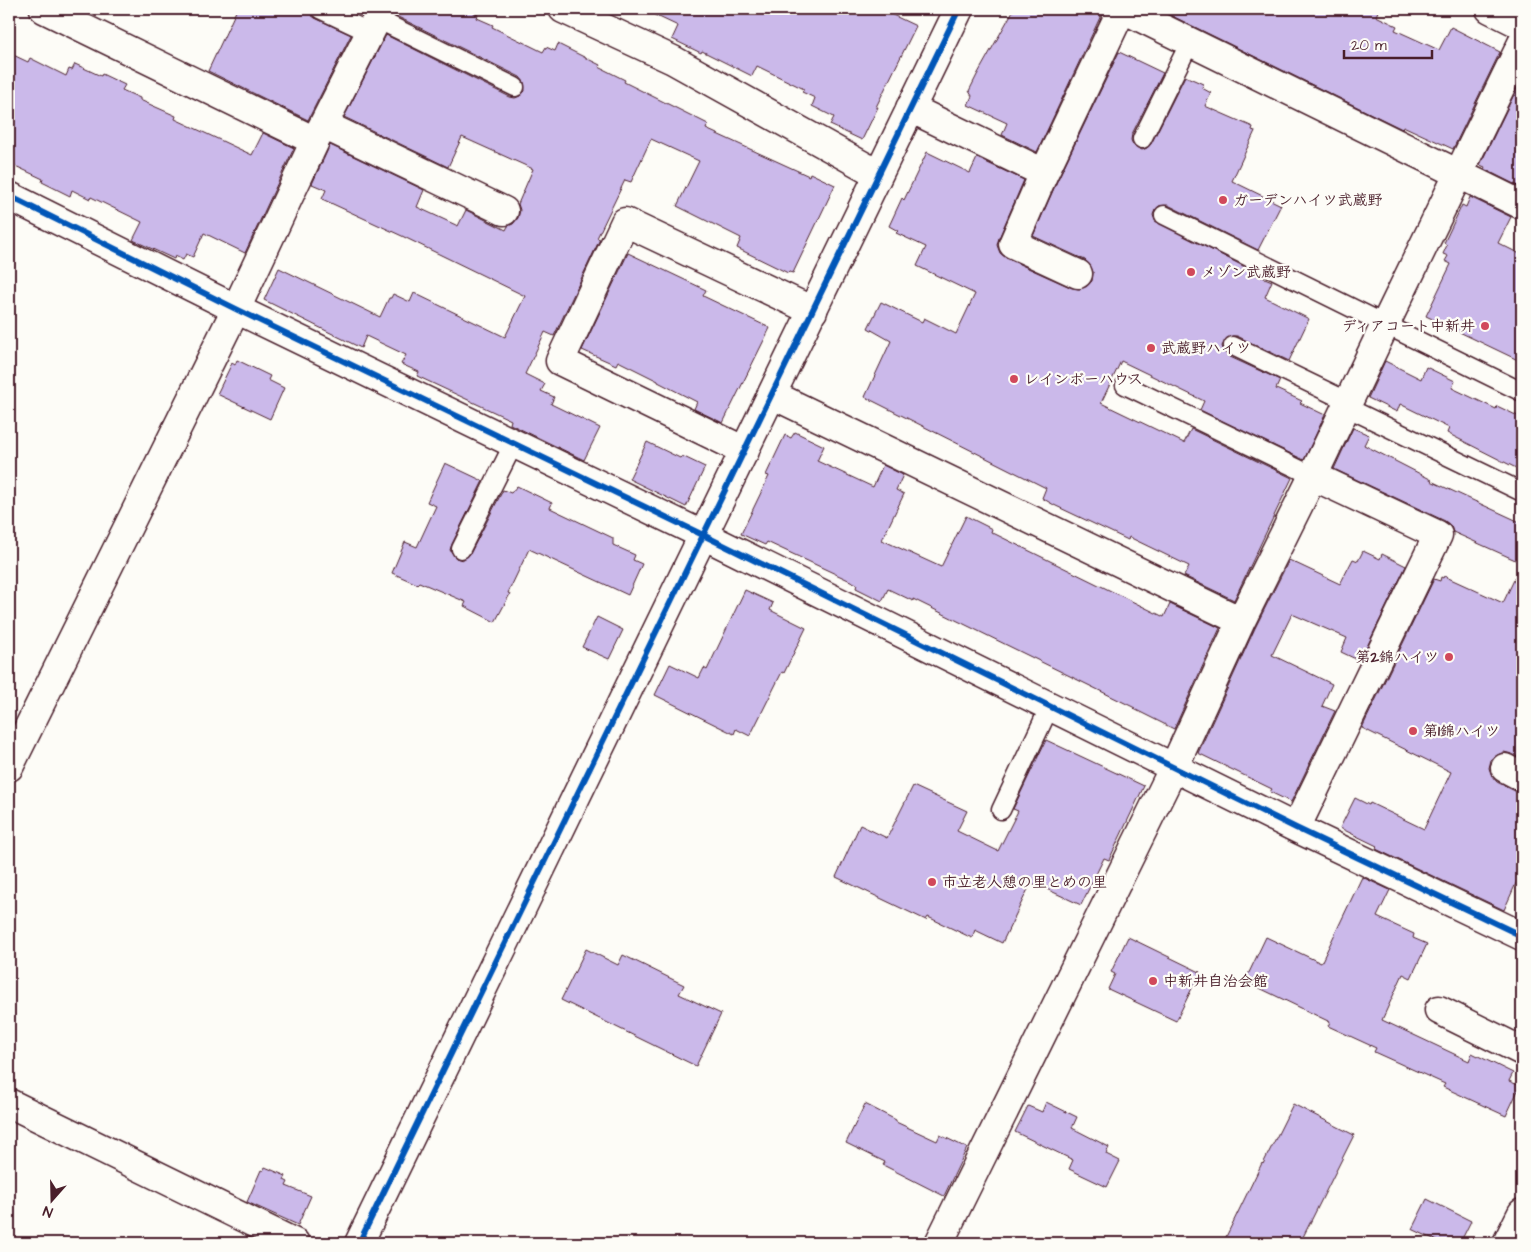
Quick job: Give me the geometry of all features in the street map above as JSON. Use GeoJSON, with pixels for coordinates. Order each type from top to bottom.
{"type":"FeatureCollection","features":[{"type":"Feature","properties":{"kind":"street"},"geometry":{"type":"LineString","coordinates":[[44,9],[320,133],[504,211]]}},
{"type":"Feature","properties":{"kind":"street"},"geometry":{"type":"LineString","coordinates":[[563,9],[673,60],[878,174]]}},
{"type":"Feature","properties":{"kind":"street"},"geometry":{"type":"LineString","coordinates":[[359,1243],[959,9]]}},
{"type":"Feature","properties":{"kind":"street"},"geometry":{"type":"LineString","coordinates":[[1078,274],[1013,244],[1044,173],[1123,9],[1522,205]]}},
{"type":"Feature","properties":{"kind":"street"},"geometry":{"type":"LineString","coordinates":[[1490,9],[1522,25]]}},
{"type":"Feature","properties":{"kind":"street"},"geometry":{"type":"LineString","coordinates":[[9,767],[236,309],[376,20]]}},
{"type":"Feature","properties":{"kind":"street"},"geometry":{"type":"LineString","coordinates":[[939,1243],[1174,766],[1240,621],[1313,476],[1522,43]]}},
{"type":"Feature","properties":{"kind":"street"},"geometry":{"type":"LineString","coordinates":[[910,108],[1044,173]]}},
{"type":"Feature","properties":{"kind":"street"},"geometry":{"type":"LineString","coordinates":[[9,196],[236,309],[1174,766],[1296,828],[1522,936]]}},
{"type":"Feature","properties":{"kind":"street"},"geometry":{"type":"LineString","coordinates":[[744,451],[560,360],[625,222],[813,311]]}},
{"type":"Feature","properties":{"kind":"street"},"geometry":{"type":"LineString","coordinates":[[772,395],[1240,621]]}},
{"type":"Feature","properties":{"kind":"street"},"geometry":{"type":"LineString","coordinates":[[1296,828],[1438,536],[1313,476]]}},
{"type":"Feature","properties":{"kind":"street"},"geometry":{"type":"LineString","coordinates":[[1439,1010],[1522,1051]]}},
{"type":"Feature","properties":{"kind":"street"},"geometry":{"type":"LineString","coordinates":[[9,1103],[295,1243]]}},
{"type":"Feature","properties":{"kind":"street"},"geometry":{"type":"LineString","coordinates":[[1507,1243],[1522,1213]]}},
{"type":"Feature","properties":{"kind":"lane"},"geometry":{"type":"LineString","coordinates":[[320,9],[376,20],[515,88]]}},
{"type":"Feature","properties":{"kind":"lane"},"geometry":{"type":"LineString","coordinates":[[1142,139],[1190,42]]}},
{"type":"Feature","properties":{"kind":"lane"},"geometry":{"type":"LineString","coordinates":[[1164,215],[1522,392]]}},
{"type":"Feature","properties":{"kind":"lane"},"geometry":{"type":"LineString","coordinates":[[1233,346],[1522,492]]}},
{"type":"Feature","properties":{"kind":"lane"},"geometry":{"type":"LineString","coordinates":[[1126,385],[1313,476]]}},
{"type":"Feature","properties":{"kind":"lane"},"geometry":{"type":"LineString","coordinates":[[461,549],[514,443]]}},
{"type":"Feature","properties":{"kind":"lane"},"geometry":{"type":"LineString","coordinates":[[1001,810],[1050,706]]}},
{"type":"Feature","properties":{"kind":"building"},"geometry":{"type":"Polygon","coordinates":[[[237,9],[310,9],[311,15],[315,18],[351,35],[308,120],[208,71],[237,9]]]}},
{"type":"Feature","properties":{"kind":"building"},"geometry":{"type":"Polygon","coordinates":[[[398,9],[466,9],[478,15],[477,18],[493,25],[492,27],[543,52],[546,47],[555,51],[558,44],[600,65],[599,67],[625,80],[624,82],[708,124],[706,129],[809,176],[810,173],[835,185],[793,273],[788,273],[737,248],[741,238],[677,206],[699,161],[651,139],[631,182],[625,180],[597,238],[600,239],[554,336],[545,332],[525,374],[545,384],[541,391],[554,397],[551,404],[600,428],[584,460],[510,424],[511,420],[417,376],[419,372],[401,364],[406,355],[366,336],[361,348],[264,300],[279,268],[380,317],[389,298],[393,294],[410,302],[414,293],[505,337],[525,296],[322,199],[326,190],[312,184],[330,145],[424,190],[417,207],[458,226],[466,210],[506,230],[518,218],[520,210],[518,204],[533,169],[462,137],[448,167],[344,117],[386,35],[510,97],[520,96],[525,91],[524,82],[520,77],[396,16],[398,9]]]}},
{"type":"Feature","properties":{"kind":"building"},"geometry":{"type":"Polygon","coordinates":[[[642,9],[880,9],[916,26],[862,140],[830,125],[834,117],[812,106],[815,98],[802,92],[804,89],[757,66],[752,76],[702,51],[701,53],[672,39],[678,26],[642,9]]]}},
{"type":"Feature","properties":{"kind":"building"},"geometry":{"type":"Polygon","coordinates":[[[1014,9],[1104,9],[1037,152],[1002,135],[1007,123],[968,105],[972,96],[969,91],[1014,9]]]}},
{"type":"Feature","properties":{"kind":"building"},"geometry":{"type":"Polygon","coordinates":[[[1158,9],[1379,9],[1376,16],[1397,26],[1395,30],[1439,50],[1451,27],[1500,52],[1453,149],[1403,126],[1402,129],[1158,9]]]}},
{"type":"Feature","properties":{"kind":"building"},"geometry":{"type":"Polygon","coordinates":[[[1119,52],[1163,73],[1132,134],[1131,140],[1133,145],[1142,150],[1151,144],[1185,76],[1203,84],[1202,88],[1211,93],[1205,106],[1253,127],[1252,130],[1255,131],[1232,181],[1281,205],[1258,250],[1168,205],[1159,206],[1155,210],[1153,215],[1155,221],[1249,269],[1248,271],[1272,281],[1265,297],[1309,319],[1289,361],[1237,336],[1227,338],[1222,346],[1228,356],[1280,380],[1276,389],[1302,401],[1300,403],[1325,415],[1304,460],[1200,410],[1204,401],[1121,361],[1101,403],[1184,443],[1191,429],[1292,478],[1234,600],[1184,576],[1189,566],[1129,537],[1128,540],[1054,505],[1042,498],[1046,488],[865,397],[891,341],[868,328],[881,302],[922,322],[924,318],[956,334],[975,294],[917,266],[926,247],[896,233],[898,231],[889,226],[927,152],[970,173],[977,158],[1024,180],[999,238],[997,245],[1000,253],[1006,258],[1072,288],[1080,289],[1092,281],[1093,272],[1085,260],[1033,236],[1119,52]]]}},
{"type":"Feature","properties":{"kind":"building"},"geometry":{"type":"Polygon","coordinates":[[[9,53],[28,62],[30,58],[66,76],[69,69],[72,70],[75,64],[101,76],[102,74],[125,85],[122,90],[176,116],[175,119],[252,155],[263,133],[294,148],[245,253],[204,233],[193,257],[186,254],[183,260],[175,256],[174,259],[133,240],[142,222],[91,197],[90,199],[72,190],[70,196],[42,182],[43,179],[9,163],[9,53]]]}},
{"type":"Feature","properties":{"kind":"building"},"geometry":{"type":"Polygon","coordinates":[[[1522,78],[1522,188],[1484,169],[1485,167],[1480,165],[1522,78]]]}},
{"type":"Feature","properties":{"kind":"building"},"geometry":{"type":"Polygon","coordinates":[[[1470,197],[1511,217],[1498,243],[1522,255],[1522,362],[1426,316],[1451,264],[1445,261],[1448,256],[1443,254],[1447,245],[1444,243],[1462,205],[1466,207],[1470,197]]]}},
{"type":"Feature","properties":{"kind":"building"},"geometry":{"type":"Polygon","coordinates":[[[628,253],[706,290],[703,296],[770,328],[723,423],[694,409],[697,402],[658,381],[618,361],[616,365],[582,350],[628,253]]]}},
{"type":"Feature","properties":{"kind":"building"},"geometry":{"type":"Polygon","coordinates":[[[237,360],[270,376],[268,380],[284,388],[270,419],[217,394],[232,363],[235,365],[237,360]]]}},
{"type":"Feature","properties":{"kind":"building"},"geometry":{"type":"Polygon","coordinates":[[[1385,361],[1421,379],[1426,367],[1455,381],[1452,388],[1496,409],[1497,406],[1522,418],[1522,471],[1447,433],[1449,428],[1400,404],[1397,412],[1368,398],[1385,361]]]}},
{"type":"Feature","properties":{"kind":"building"},"geometry":{"type":"Polygon","coordinates":[[[1353,428],[1369,435],[1364,445],[1431,481],[1522,523],[1522,563],[1453,532],[1451,526],[1445,521],[1334,469],[1353,428]]]}},
{"type":"Feature","properties":{"kind":"building"},"geometry":{"type":"Polygon","coordinates":[[[795,432],[824,446],[817,461],[873,487],[883,465],[903,475],[896,490],[904,494],[882,540],[941,567],[966,516],[992,529],[991,532],[1164,617],[1170,604],[1220,628],[1174,729],[913,599],[913,601],[888,589],[882,601],[856,588],[857,584],[767,542],[765,545],[741,534],[769,476],[766,475],[785,435],[791,438],[795,432]]]}},
{"type":"Feature","properties":{"kind":"building"},"geometry":{"type":"Polygon","coordinates":[[[647,442],[680,458],[682,456],[705,467],[686,507],[629,479],[647,442]]]}},
{"type":"Feature","properties":{"kind":"building"},"geometry":{"type":"Polygon","coordinates":[[[445,463],[483,481],[452,544],[450,550],[456,558],[462,560],[470,554],[503,490],[511,493],[517,486],[552,503],[550,508],[613,538],[613,545],[635,555],[633,560],[642,564],[628,595],[529,549],[508,593],[510,594],[495,622],[464,606],[466,602],[392,573],[405,542],[417,547],[436,506],[427,502],[445,463]]]}},
{"type":"Feature","properties":{"kind":"building"},"geometry":{"type":"Polygon","coordinates":[[[1363,551],[1380,559],[1382,554],[1406,566],[1360,661],[1341,652],[1347,638],[1292,614],[1272,655],[1332,684],[1322,706],[1335,711],[1291,802],[1270,792],[1272,789],[1198,753],[1255,628],[1289,560],[1340,584],[1353,559],[1358,561],[1363,551]]]}},
{"type":"Feature","properties":{"kind":"building"},"geometry":{"type":"Polygon","coordinates":[[[1522,563],[1522,759],[1504,752],[1491,760],[1489,768],[1497,782],[1522,793],[1522,870],[1504,910],[1376,849],[1377,846],[1340,828],[1355,798],[1369,805],[1370,803],[1424,829],[1451,772],[1362,728],[1434,579],[1440,581],[1441,577],[1443,578],[1444,576],[1503,603],[1522,563]]]}},
{"type":"Feature","properties":{"kind":"building"},"geometry":{"type":"Polygon","coordinates":[[[745,590],[773,603],[770,610],[806,628],[750,736],[736,729],[734,734],[655,695],[670,664],[699,678],[704,668],[707,670],[745,590]]]}},
{"type":"Feature","properties":{"kind":"building"},"geometry":{"type":"Polygon","coordinates":[[[597,617],[623,630],[609,659],[582,647],[597,617]]]}},
{"type":"Feature","properties":{"kind":"building"},"geometry":{"type":"Polygon","coordinates":[[[1046,740],[1144,786],[1109,860],[1104,858],[1081,905],[1031,883],[1002,943],[975,930],[972,938],[928,917],[926,920],[836,877],[860,825],[887,838],[913,786],[967,811],[957,831],[998,851],[1018,811],[1013,809],[1046,740]]]}},
{"type":"Feature","properties":{"kind":"building"},"geometry":{"type":"Polygon","coordinates":[[[1362,877],[1390,890],[1377,917],[1414,934],[1413,938],[1427,944],[1411,978],[1403,974],[1382,1020],[1469,1061],[1472,1053],[1513,1073],[1509,1081],[1520,1086],[1506,1116],[1443,1087],[1445,1084],[1374,1052],[1376,1048],[1328,1026],[1330,1022],[1245,981],[1266,937],[1321,963],[1362,877]]]}},
{"type":"Feature","properties":{"kind":"building","name":"中新井自治会館"},"geometry":{"type":"Polygon","coordinates":[[[1128,937],[1200,972],[1176,1021],[1108,989],[1115,974],[1111,972],[1128,937]]]}},
{"type":"Feature","properties":{"kind":"building"},"geometry":{"type":"Polygon","coordinates":[[[586,949],[618,965],[623,955],[684,985],[679,994],[721,1014],[696,1066],[561,1000],[586,949]]]}},
{"type":"Feature","properties":{"kind":"building"},"geometry":{"type":"Polygon","coordinates":[[[1046,1102],[1077,1117],[1072,1128],[1109,1147],[1106,1154],[1120,1161],[1107,1187],[1069,1169],[1073,1160],[1015,1132],[1028,1106],[1042,1112],[1046,1102]]]}},
{"type":"Feature","properties":{"kind":"building"},"geometry":{"type":"Polygon","coordinates":[[[865,1104],[896,1120],[896,1122],[937,1141],[940,1135],[967,1148],[944,1196],[883,1165],[885,1162],[846,1143],[865,1104]]]}},
{"type":"Feature","properties":{"kind":"building"},"geometry":{"type":"Polygon","coordinates":[[[1293,1104],[1354,1135],[1300,1243],[1223,1243],[1262,1163],[1293,1104]]]}},
{"type":"Feature","properties":{"kind":"building"},"geometry":{"type":"Polygon","coordinates":[[[265,1167],[286,1176],[284,1180],[288,1182],[286,1186],[311,1196],[298,1225],[247,1202],[261,1170],[263,1171],[265,1167]]]}},
{"type":"Feature","properties":{"kind":"building"},"geometry":{"type":"Polygon","coordinates":[[[1427,1199],[1471,1221],[1460,1243],[1442,1243],[1412,1229],[1427,1199]]]}},
{"type":"Feature","properties":{"kind":"cycle path"},"geometry":{"type":"LineString","coordinates":[[359,1243],[959,9]]}},
{"type":"Feature","properties":{"kind":"cycle path"},"geometry":{"type":"LineString","coordinates":[[9,196],[236,309],[703,535],[1296,828],[1522,936]]}},
{"type":"Feature","properties":{"kind":"place","name":"ガーデンハイツ武蔵野"},"geometry":{"type":"Point","coordinates":[1223,200]}},
{"type":"Feature","properties":{"kind":"place","name":"メゾン武蔵野"},"geometry":{"type":"Point","coordinates":[1191,272]}},
{"type":"Feature","properties":{"kind":"place","name":"ディアコート中新井"},"geometry":{"type":"Point","coordinates":[1485,326]}},
{"type":"Feature","properties":{"kind":"place","name":"武蔵野ハイツ"},"geometry":{"type":"Point","coordinates":[1151,348]}},
{"type":"Feature","properties":{"kind":"place","name":"レインボーハウス"},"geometry":{"type":"Point","coordinates":[1014,379]}},
{"type":"Feature","properties":{"kind":"place","name":"第2錦ハイツ"},"geometry":{"type":"Point","coordinates":[1449,657]}},
{"type":"Feature","properties":{"kind":"place","name":"第1錦ハイツ"},"geometry":{"type":"Point","coordinates":[1413,731]}},
{"type":"Feature","properties":{"kind":"place","name":"市立老人憩の里とめの里"},"geometry":{"type":"Point","coordinates":[932,882]}},
{"type":"Feature","properties":{"kind":"place","name":"中新井自治会館"},"geometry":{"type":"Point","coordinates":[1153,981]}}]}
